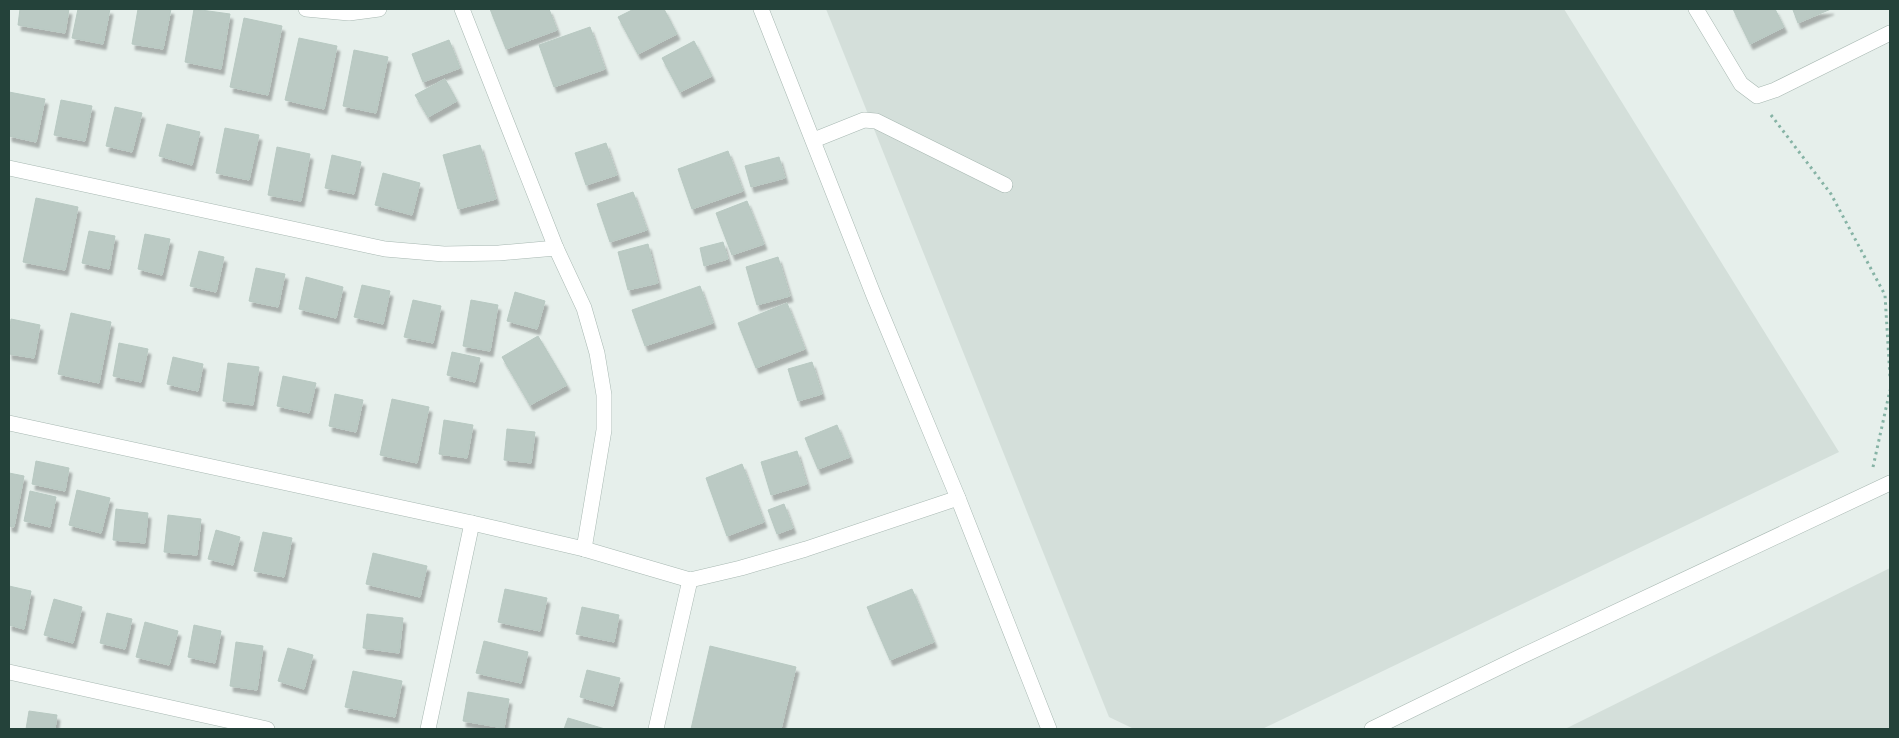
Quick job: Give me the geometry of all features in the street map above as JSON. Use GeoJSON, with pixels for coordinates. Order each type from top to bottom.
{"type":"FeatureCollection","features":[{"type":"Feature","properties":{"kind":"street"},"geometry":{"type":"LineString","coordinates":[[306,9],[349,13],[379,9]]}},
{"type":"Feature","properties":{"kind":"street"},"geometry":{"type":"LineString","coordinates":[[462,9],[556,248],[584,308],[596,353],[604,395],[604,430],[584,549]]}},
{"type":"Feature","properties":{"kind":"street"},"geometry":{"type":"LineString","coordinates":[[762,9],[874,296],[958,498],[1049,729]]}},
{"type":"Feature","properties":{"kind":"street"},"geometry":{"type":"LineString","coordinates":[[1696,9],[1741,84],[1757,96],[1775,90],[1890,33]]}},
{"type":"Feature","properties":{"kind":"street"},"geometry":{"type":"LineString","coordinates":[[814,140],[864,120],[876,121],[1005,185]]}},
{"type":"Feature","properties":{"kind":"street"},"geometry":{"type":"LineString","coordinates":[[9,168],[385,250],[444,254],[499,253],[556,248]]}},
{"type":"Feature","properties":{"kind":"street"},"geometry":{"type":"LineString","coordinates":[[9,423],[472,523],[584,549],[690,580],[741,568],[806,549],[958,498]]}},
{"type":"Feature","properties":{"kind":"street"},"geometry":{"type":"LineString","coordinates":[[1372,729],[1522,656],[1890,483]]}},
{"type":"Feature","properties":{"kind":"street"},"geometry":{"type":"LineString","coordinates":[[428,729],[472,523]]}},
{"type":"Feature","properties":{"kind":"street"},"geometry":{"type":"LineString","coordinates":[[656,729],[690,580]]}},
{"type":"Feature","properties":{"kind":"street"},"geometry":{"type":"LineString","coordinates":[[9,672],[267,729]]}},
{"type":"Feature","properties":{"kind":"path"},"geometry":{"type":"LineString","coordinates":[[1757,96],[1831,194],[1885,294],[1890,377]]}},
{"type":"Feature","properties":{"kind":"path"},"geometry":{"type":"LineString","coordinates":[[1867,495],[1890,390]]}},
{"type":"Feature","properties":{"kind":"shaded area"},"geometry":{"type":"Polygon","coordinates":[[[826,9],[1564,9],[1839,452],[1262,729],[1134,729],[1109,717],[826,9]]]}},
{"type":"Feature","properties":{"kind":"shaded area"},"geometry":{"type":"Polygon","coordinates":[[[1890,568],[1890,729],[1565,729],[1890,568]]]}},
{"type":"Feature","properties":{"kind":"building"},"geometry":{"type":"Polygon","coordinates":[[[20,9],[69,9],[65,33],[18,25],[20,9]]]}},
{"type":"Feature","properties":{"kind":"building"},"geometry":{"type":"Polygon","coordinates":[[[78,9],[110,9],[103,44],[72,38],[78,9]]]}},
{"type":"Feature","properties":{"kind":"building"},"geometry":{"type":"Polygon","coordinates":[[[138,9],[171,9],[163,49],[132,44],[138,9]]]}},
{"type":"Feature","properties":{"kind":"building"},"geometry":{"type":"Polygon","coordinates":[[[194,9],[230,14],[221,69],[185,62],[194,9]]]}},
{"type":"Feature","properties":{"kind":"building"},"geometry":{"type":"Polygon","coordinates":[[[490,9],[549,9],[557,30],[506,49],[490,9]]]}},
{"type":"Feature","properties":{"kind":"building"},"geometry":{"type":"Polygon","coordinates":[[[634,9],[664,9],[677,34],[638,54],[618,17],[634,9]]]}},
{"type":"Feature","properties":{"kind":"building"},"geometry":{"type":"Polygon","coordinates":[[[1733,9],[1775,9],[1784,27],[1750,44],[1733,9]]]}},
{"type":"Feature","properties":{"kind":"building"},"geometry":{"type":"Polygon","coordinates":[[[1831,9],[1798,23],[1793,10],[1831,9]]]}},
{"type":"Feature","properties":{"kind":"building"},"geometry":{"type":"Polygon","coordinates":[[[244,18],[282,26],[268,95],[230,87],[244,18]]]}},
{"type":"Feature","properties":{"kind":"building"},"geometry":{"type":"Polygon","coordinates":[[[590,27],[605,69],[554,87],[539,45],[590,27]]]}},
{"type":"Feature","properties":{"kind":"building"},"geometry":{"type":"Polygon","coordinates":[[[299,38],[337,46],[324,109],[285,100],[299,38]]]}},
{"type":"Feature","properties":{"kind":"building"},"geometry":{"type":"Polygon","coordinates":[[[449,40],[460,68],[423,82],[412,54],[449,40]]]}},
{"type":"Feature","properties":{"kind":"building"},"geometry":{"type":"Polygon","coordinates":[[[694,41],[712,76],[680,92],[662,58],[694,41]]]}},
{"type":"Feature","properties":{"kind":"building"},"geometry":{"type":"Polygon","coordinates":[[[354,50],[388,57],[376,113],[343,106],[354,50]]]}},
{"type":"Feature","properties":{"kind":"building"},"geometry":{"type":"Polygon","coordinates":[[[445,79],[457,101],[428,117],[415,95],[445,79]]]}},
{"type":"Feature","properties":{"kind":"building"},"geometry":{"type":"Polygon","coordinates":[[[9,92],[45,99],[36,142],[9,136],[9,92]]]}},
{"type":"Feature","properties":{"kind":"building"},"geometry":{"type":"Polygon","coordinates":[[[61,100],[92,106],[85,141],[54,135],[61,100]]]}},
{"type":"Feature","properties":{"kind":"building"},"geometry":{"type":"Polygon","coordinates":[[[115,107],[142,113],[132,152],[106,146],[115,107]]]}},
{"type":"Feature","properties":{"kind":"building"},"geometry":{"type":"Polygon","coordinates":[[[167,124],[200,132],[192,165],[159,156],[167,124]]]}},
{"type":"Feature","properties":{"kind":"building"},"geometry":{"type":"Polygon","coordinates":[[[225,128],[259,135],[249,180],[216,173],[225,128]]]}},
{"type":"Feature","properties":{"kind":"building"},"geometry":{"type":"Polygon","coordinates":[[[606,143],[617,175],[586,185],[575,153],[606,143]]]}},
{"type":"Feature","properties":{"kind":"building"},"geometry":{"type":"Polygon","coordinates":[[[480,145],[496,199],[458,209],[443,155],[480,145]]]}},
{"type":"Feature","properties":{"kind":"building"},"geometry":{"type":"Polygon","coordinates":[[[277,147],[310,154],[301,201],[268,195],[277,147]]]}},
{"type":"Feature","properties":{"kind":"building"},"geometry":{"type":"Polygon","coordinates":[[[728,151],[743,191],[692,209],[678,169],[728,151]]]}},
{"type":"Feature","properties":{"kind":"building"},"geometry":{"type":"Polygon","coordinates":[[[332,155],[361,162],[354,194],[325,188],[332,155]]]}},
{"type":"Feature","properties":{"kind":"building"},"geometry":{"type":"Polygon","coordinates":[[[779,157],[785,178],[751,187],[745,166],[779,157]]]}},
{"type":"Feature","properties":{"kind":"building"},"geometry":{"type":"Polygon","coordinates":[[[383,173],[420,183],[412,215],[375,205],[383,173]]]}},
{"type":"Feature","properties":{"kind":"building"},"geometry":{"type":"Polygon","coordinates":[[[633,192],[647,230],[610,242],[597,204],[633,192]]]}},
{"type":"Feature","properties":{"kind":"building"},"geometry":{"type":"Polygon","coordinates":[[[36,198],[78,207],[65,270],[23,262],[36,198]]]}},
{"type":"Feature","properties":{"kind":"building"},"geometry":{"type":"Polygon","coordinates":[[[747,201],[764,244],[732,255],[716,213],[747,201]]]}},
{"type":"Feature","properties":{"kind":"building"},"geometry":{"type":"Polygon","coordinates":[[[89,231],[115,236],[109,269],[82,263],[89,231]]]}},
{"type":"Feature","properties":{"kind":"building"},"geometry":{"type":"Polygon","coordinates":[[[145,234],[170,239],[162,275],[138,269],[145,234]]]}},
{"type":"Feature","properties":{"kind":"building"},"geometry":{"type":"Polygon","coordinates":[[[723,242],[728,259],[704,266],[700,248],[723,242]]]}},
{"type":"Feature","properties":{"kind":"building"},"geometry":{"type":"Polygon","coordinates":[[[648,244],[658,283],[628,290],[618,252],[648,244]]]}},
{"type":"Feature","properties":{"kind":"building"},"geometry":{"type":"Polygon","coordinates":[[[199,251],[224,257],[216,292],[190,286],[199,251]]]}},
{"type":"Feature","properties":{"kind":"building"},"geometry":{"type":"Polygon","coordinates":[[[778,257],[790,296],[757,305],[746,267],[778,257]]]}},
{"type":"Feature","properties":{"kind":"building"},"geometry":{"type":"Polygon","coordinates":[[[256,268],[285,274],[278,307],[249,301],[256,268]]]}},
{"type":"Feature","properties":{"kind":"building"},"geometry":{"type":"Polygon","coordinates":[[[306,277],[343,287],[336,318],[299,309],[306,277]]]}},
{"type":"Feature","properties":{"kind":"building"},"geometry":{"type":"Polygon","coordinates":[[[362,285],[390,291],[383,324],[354,317],[362,285]]]}},
{"type":"Feature","properties":{"kind":"building"},"geometry":{"type":"Polygon","coordinates":[[[700,286],[713,323],[645,346],[632,310],[700,286]]]}},
{"type":"Feature","properties":{"kind":"building"},"geometry":{"type":"Polygon","coordinates":[[[515,292],[545,301],[537,329],[507,321],[515,292]]]}},
{"type":"Feature","properties":{"kind":"building"},"geometry":{"type":"Polygon","coordinates":[[[413,300],[441,306],[433,343],[404,337],[413,300]]]}},
{"type":"Feature","properties":{"kind":"building"},"geometry":{"type":"Polygon","coordinates":[[[471,300],[498,305],[490,351],[463,346],[471,300]]]}},
{"type":"Feature","properties":{"kind":"building"},"geometry":{"type":"Polygon","coordinates":[[[787,303],[805,349],[756,368],[738,323],[787,303]]]}},
{"type":"Feature","properties":{"kind":"building"},"geometry":{"type":"Polygon","coordinates":[[[71,313],[111,322],[99,383],[58,374],[71,313]]]}},
{"type":"Feature","properties":{"kind":"building"},"geometry":{"type":"Polygon","coordinates":[[[11,319],[40,325],[34,358],[9,354],[11,319]]]}},
{"type":"Feature","properties":{"kind":"building"},"geometry":{"type":"Polygon","coordinates":[[[538,336],[567,385],[530,405],[502,357],[538,336]]]}},
{"type":"Feature","properties":{"kind":"building"},"geometry":{"type":"Polygon","coordinates":[[[119,343],[148,349],[141,382],[113,376],[119,343]]]}},
{"type":"Feature","properties":{"kind":"building"},"geometry":{"type":"Polygon","coordinates":[[[452,352],[480,358],[475,382],[447,375],[452,352]]]}},
{"type":"Feature","properties":{"kind":"building"},"geometry":{"type":"Polygon","coordinates":[[[173,357],[203,364],[198,391],[167,384],[173,357]]]}},
{"type":"Feature","properties":{"kind":"building"},"geometry":{"type":"Polygon","coordinates":[[[812,362],[822,394],[798,401],[788,369],[812,362]]]}},
{"type":"Feature","properties":{"kind":"building"},"geometry":{"type":"Polygon","coordinates":[[[228,363],[259,367],[253,405],[223,401],[228,363]]]}},
{"type":"Feature","properties":{"kind":"building"},"geometry":{"type":"Polygon","coordinates":[[[283,376],[316,383],[309,413],[277,406],[283,376]]]}},
{"type":"Feature","properties":{"kind":"building"},"geometry":{"type":"Polygon","coordinates":[[[335,394],[363,400],[356,432],[329,426],[335,394]]]}},
{"type":"Feature","properties":{"kind":"building"},"geometry":{"type":"Polygon","coordinates":[[[392,399],[429,407],[417,463],[380,455],[392,399]]]}},
{"type":"Feature","properties":{"kind":"building"},"geometry":{"type":"Polygon","coordinates":[[[444,420],[473,425],[467,458],[439,454],[444,420]]]}},
{"type":"Feature","properties":{"kind":"building"},"geometry":{"type":"Polygon","coordinates":[[[837,425],[850,457],[818,469],[805,438],[837,425]]]}},
{"type":"Feature","properties":{"kind":"building"},"geometry":{"type":"Polygon","coordinates":[[[507,429],[535,432],[531,463],[504,460],[507,429]]]}},
{"type":"Feature","properties":{"kind":"building"},"geometry":{"type":"Polygon","coordinates":[[[797,451],[807,484],[771,495],[761,462],[797,451]]]}},
{"type":"Feature","properties":{"kind":"building"},"geometry":{"type":"Polygon","coordinates":[[[36,461],[69,468],[65,491],[32,484],[36,461]]]}},
{"type":"Feature","properties":{"kind":"building"},"geometry":{"type":"Polygon","coordinates":[[[742,464],[764,522],[727,536],[706,478],[742,464]]]}},
{"type":"Feature","properties":{"kind":"building"},"geometry":{"type":"Polygon","coordinates":[[[9,473],[24,476],[14,527],[9,526],[9,473]]]}},
{"type":"Feature","properties":{"kind":"building"},"geometry":{"type":"Polygon","coordinates":[[[77,490],[110,498],[101,533],[69,525],[77,490]]]}},
{"type":"Feature","properties":{"kind":"building"},"geometry":{"type":"Polygon","coordinates":[[[30,491],[56,497],[50,527],[24,521],[30,491]]]}},
{"type":"Feature","properties":{"kind":"building"},"geometry":{"type":"Polygon","coordinates":[[[784,504],[793,528],[777,534],[768,510],[784,504]]]}},
{"type":"Feature","properties":{"kind":"building"},"geometry":{"type":"Polygon","coordinates":[[[116,509],[148,513],[145,543],[113,540],[116,509]]]}},
{"type":"Feature","properties":{"kind":"building"},"geometry":{"type":"Polygon","coordinates":[[[168,515],[201,519],[197,555],[164,552],[168,515]]]}},
{"type":"Feature","properties":{"kind":"building"},"geometry":{"type":"Polygon","coordinates":[[[216,530],[240,537],[233,565],[208,559],[216,530]]]}},
{"type":"Feature","properties":{"kind":"building"},"geometry":{"type":"Polygon","coordinates":[[[263,532],[292,538],[284,577],[254,571],[263,532]]]}},
{"type":"Feature","properties":{"kind":"building"},"geometry":{"type":"Polygon","coordinates":[[[373,553],[427,566],[420,597],[366,584],[373,553]]]}},
{"type":"Feature","properties":{"kind":"building"},"geometry":{"type":"Polygon","coordinates":[[[9,586],[31,591],[24,629],[9,625],[9,586]]]}},
{"type":"Feature","properties":{"kind":"building"},"geometry":{"type":"Polygon","coordinates":[[[505,589],[547,598],[540,631],[498,622],[505,589]]]}},
{"type":"Feature","properties":{"kind":"building"},"geometry":{"type":"Polygon","coordinates":[[[912,589],[934,642],[890,660],[867,607],[912,589]]]}},
{"type":"Feature","properties":{"kind":"building"},"geometry":{"type":"Polygon","coordinates":[[[54,599],[82,607],[73,643],[44,635],[54,599]]]}},
{"type":"Feature","properties":{"kind":"building"},"geometry":{"type":"Polygon","coordinates":[[[582,607],[619,615],[614,642],[576,634],[582,607]]]}},
{"type":"Feature","properties":{"kind":"building"},"geometry":{"type":"Polygon","coordinates":[[[107,613],[132,619],[125,649],[100,643],[107,613]]]}},
{"type":"Feature","properties":{"kind":"building"},"geometry":{"type":"Polygon","coordinates":[[[367,614],[403,618],[399,653],[363,648],[367,614]]]}},
{"type":"Feature","properties":{"kind":"building"},"geometry":{"type":"Polygon","coordinates":[[[145,622],[178,631],[169,665],[136,657],[145,622]]]}},
{"type":"Feature","properties":{"kind":"building"},"geometry":{"type":"Polygon","coordinates":[[[194,625],[221,631],[215,663],[188,657],[194,625]]]}},
{"type":"Feature","properties":{"kind":"building"},"geometry":{"type":"Polygon","coordinates":[[[484,641],[528,652],[521,683],[476,673],[484,641]]]}},
{"type":"Feature","properties":{"kind":"building"},"geometry":{"type":"Polygon","coordinates":[[[236,642],[263,646],[257,690],[230,686],[236,642]]]}},
{"type":"Feature","properties":{"kind":"building"},"geometry":{"type":"Polygon","coordinates":[[[710,646],[796,667],[781,729],[691,729],[710,646]]]}},
{"type":"Feature","properties":{"kind":"building"},"geometry":{"type":"Polygon","coordinates":[[[288,648],[313,655],[304,689],[278,681],[288,648]]]}},
{"type":"Feature","properties":{"kind":"building"},"geometry":{"type":"Polygon","coordinates":[[[587,670],[620,678],[613,706],[580,697],[587,670]]]}},
{"type":"Feature","properties":{"kind":"building"},"geometry":{"type":"Polygon","coordinates":[[[353,671],[402,681],[395,717],[345,707],[353,671]]]}},
{"type":"Feature","properties":{"kind":"building"},"geometry":{"type":"Polygon","coordinates":[[[468,692],[509,699],[504,728],[463,721],[468,692]]]}},
{"type":"Feature","properties":{"kind":"building"},"geometry":{"type":"Polygon","coordinates":[[[29,711],[57,715],[55,729],[26,729],[29,711]]]}},
{"type":"Feature","properties":{"kind":"building"},"geometry":{"type":"Polygon","coordinates":[[[568,718],[605,729],[564,729],[568,718]]]}}]}
